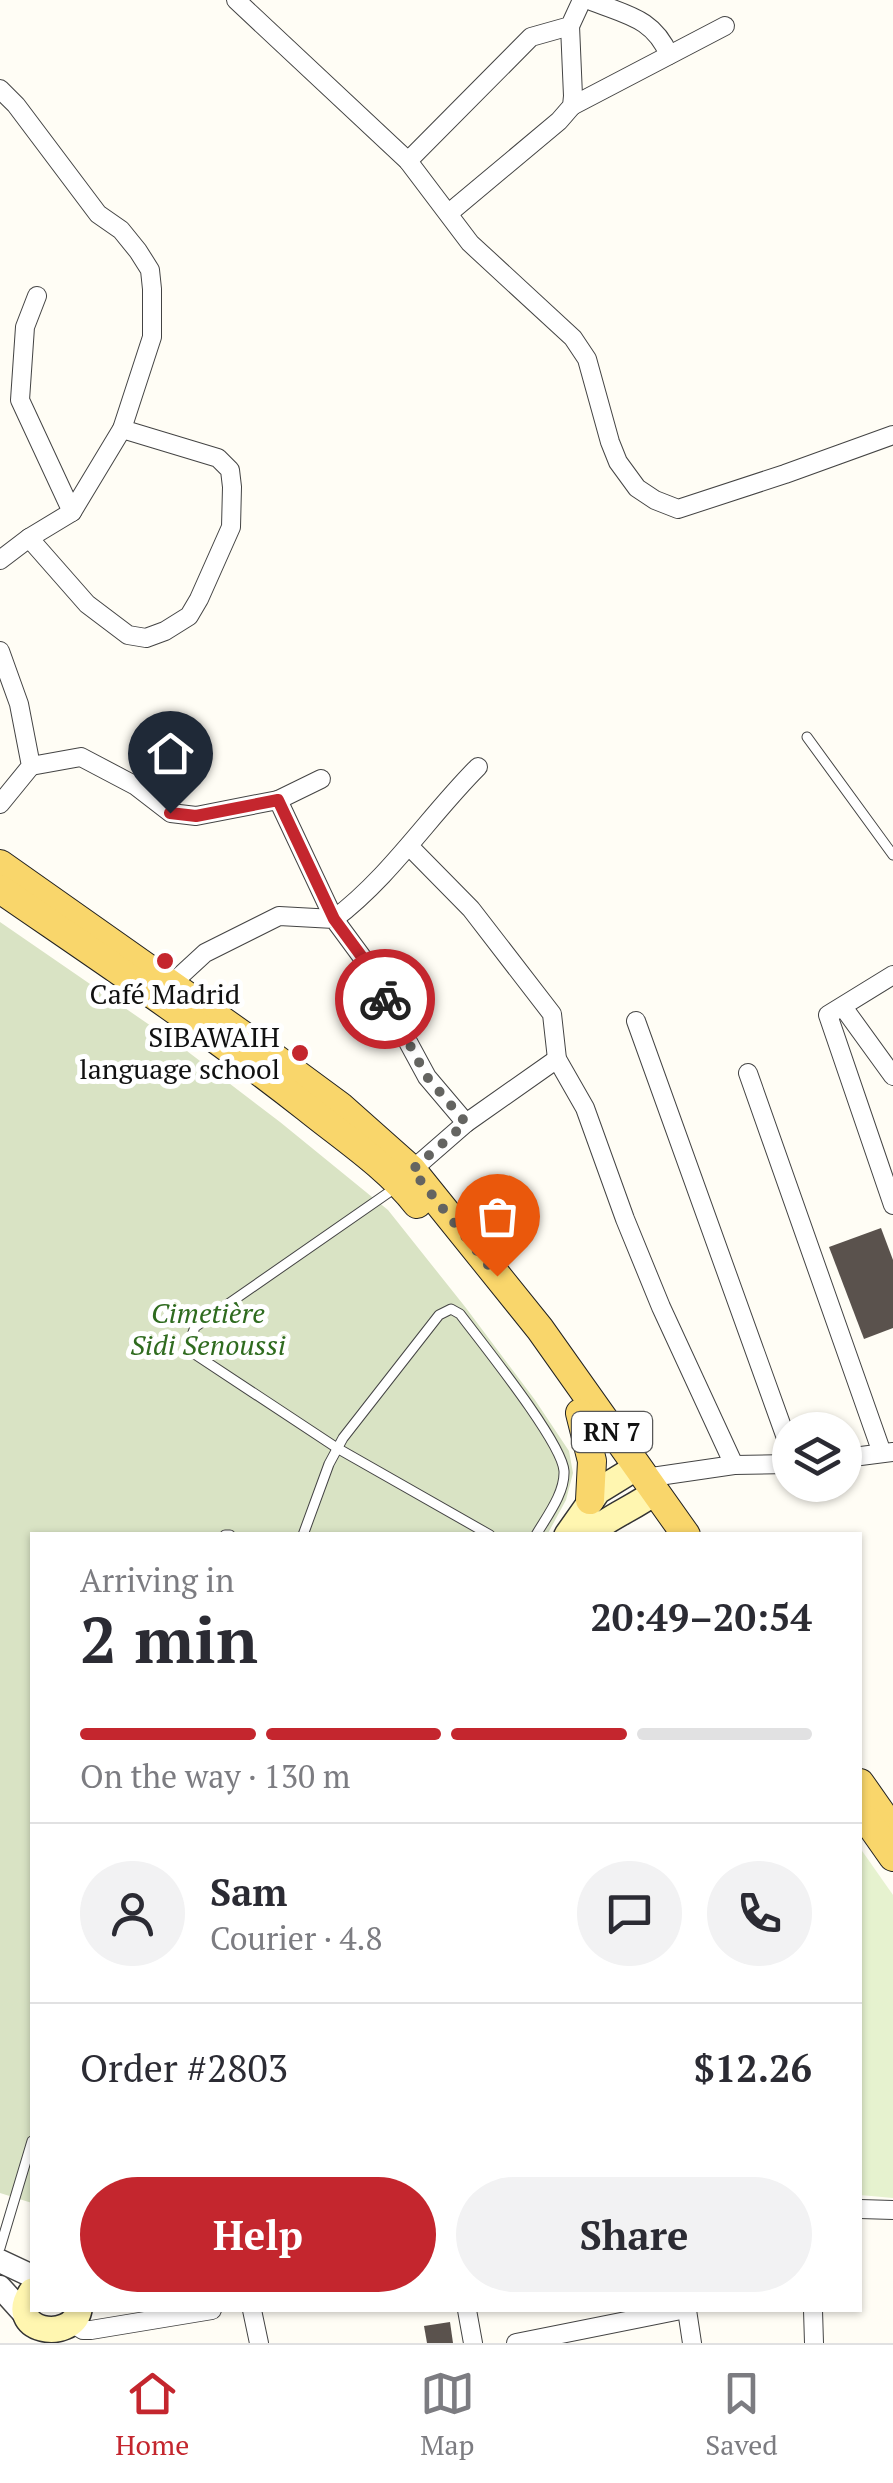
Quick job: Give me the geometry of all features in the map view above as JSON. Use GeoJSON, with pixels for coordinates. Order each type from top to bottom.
{"type":"FeatureCollection","features":[{"type":"Feature","properties":{"kind":"main road","name":"RN 7"},"geometry":{"type":"LineString","coordinates":[[0,864],[165,991],[296,1100],[406,1177],[540,1329],[641,1483],[664,1532]]}},
{"type":"Feature","properties":{"kind":"main road","name":"RN 7"},"geometry":{"type":"LineString","coordinates":[[0,889],[165,991]]}},
{"type":"Feature","properties":{"kind":"main road","name":"RN 7"},"geometry":{"type":"LineString","coordinates":[[406,1177],[580,1413],[683,1532]]}},
{"type":"Feature","properties":{"kind":"main road"},"geometry":{"type":"LineString","coordinates":[[580,1413],[592,1461],[590,1500]]}},
{"type":"Feature","properties":{"kind":"main road"},"geometry":{"type":"LineString","coordinates":[[569,1532],[590,1500],[606,1485],[641,1483]]}},
{"type":"Feature","properties":{"kind":"main road"},"geometry":{"type":"LineString","coordinates":[[592,1532],[641,1483]]}},
{"type":"Feature","properties":{"kind":"main road"},"geometry":{"type":"LineString","coordinates":[[862,1786],[893,1830]]}},
{"type":"Feature","properties":{"kind":"main road"},"geometry":{"type":"LineString","coordinates":[[862,1813],[893,1857]]}},
{"type":"Feature","properties":{"kind":"main road"},"geometry":{"type":"LineString","coordinates":[[27,2318],[34,2331],[46,2337],[60,2336],[75,2323]]}},
{"type":"Feature","properties":{"kind":"street"},"geometry":{"type":"LineString","coordinates":[[236,0],[408,161],[470,242],[572,338],[587,359],[618,462],[637,488],[655,500],[678,509],[893,435]]}},
{"type":"Feature","properties":{"kind":"street"},"geometry":{"type":"LineString","coordinates":[[572,106],[570,26],[585,0],[650,25],[663,39],[670,55]]}},
{"type":"Feature","properties":{"kind":"street"},"geometry":{"type":"LineString","coordinates":[[408,161],[531,37],[570,26]]}},
{"type":"Feature","properties":{"kind":"street"},"geometry":{"type":"LineString","coordinates":[[449,213],[572,106],[725,26]]}},
{"type":"Feature","properties":{"kind":"street"},"geometry":{"type":"LineString","coordinates":[[0,89],[8,107],[98,214],[121,230],[138,250],[150,270],[152,337],[122,429],[72,512],[0,560]]}},
{"type":"Feature","properties":{"kind":"street"},"geometry":{"type":"LineString","coordinates":[[37,296],[25,327],[20,400],[72,512]]}},
{"type":"Feature","properties":{"kind":"street"},"geometry":{"type":"LineString","coordinates":[[29,538],[88,604],[128,635],[146,638],[189,616],[231,528],[230,470],[218,458],[122,429]]}},
{"type":"Feature","properties":{"kind":"street"},"geometry":{"type":"LineString","coordinates":[[0,652],[9,704],[31,766]]}},
{"type":"Feature","properties":{"kind":"street"},"geometry":{"type":"LineString","coordinates":[[0,804],[31,766],[82,756],[136,786],[170,813],[196,816],[278,800],[321,780]]}},
{"type":"Feature","properties":{"kind":"street"},"geometry":{"type":"LineString","coordinates":[[165,991],[205,953],[279,916],[334,919],[409,846],[446,798],[478,767]]}},
{"type":"Feature","properties":{"kind":"street"},"geometry":{"type":"LineString","coordinates":[[278,800],[334,919],[362,957],[427,1077],[466,1123]]}},
{"type":"Feature","properties":{"kind":"street"},"geometry":{"type":"LineString","coordinates":[[409,846],[471,909],[552,1014],[557,1059],[585,1108],[660,1308],[734,1465]]}},
{"type":"Feature","properties":{"kind":"street"},"geometry":{"type":"LineString","coordinates":[[893,976],[828,1015],[893,1205]]}},
{"type":"Feature","properties":{"kind":"street"},"geometry":{"type":"LineString","coordinates":[[842,1006],[893,1076]]}},
{"type":"Feature","properties":{"kind":"street"},"geometry":{"type":"LineString","coordinates":[[636,1021],[777,1412]]}},
{"type":"Feature","properties":{"kind":"street"},"geometry":{"type":"LineString","coordinates":[[406,1177],[466,1123],[557,1059]]}},
{"type":"Feature","properties":{"kind":"street"},"geometry":{"type":"LineString","coordinates":[[748,1073],[888,1453],[862,1456]]}},
{"type":"Feature","properties":{"kind":"street"},"geometry":{"type":"LineString","coordinates":[[641,1483],[734,1465],[772,1464]]}},
{"type":"Feature","properties":{"kind":"street"},"geometry":{"type":"LineString","coordinates":[[862,2209],[893,2210]]}},
{"type":"Feature","properties":{"kind":"street"},"geometry":{"type":"LineString","coordinates":[[0,2261],[30,2275]]}},
{"type":"Feature","properties":{"kind":"street"},"geometry":{"type":"LineString","coordinates":[[0,2287],[27,2318]]}},
{"type":"Feature","properties":{"kind":"street"},"geometry":{"type":"LineString","coordinates":[[75,2323],[83,2330],[91,2330],[200,2312]]}},
{"type":"Feature","properties":{"kind":"street"},"geometry":{"type":"LineString","coordinates":[[252,2312],[259,2343]]}},
{"type":"Feature","properties":{"kind":"street"},"geometry":{"type":"LineString","coordinates":[[467,2312],[473,2343]]}},
{"type":"Feature","properties":{"kind":"street"},"geometry":{"type":"LineString","coordinates":[[516,2343],[674,2312]]}},
{"type":"Feature","properties":{"kind":"street"},"geometry":{"type":"LineString","coordinates":[[684,2312],[692,2343]]}},
{"type":"Feature","properties":{"kind":"street"},"geometry":{"type":"LineString","coordinates":[[813,2312],[814,2343]]}},
{"type":"Feature","properties":{"kind":"lane"},"geometry":{"type":"LineString","coordinates":[[807,737],[893,854]]}},
{"type":"Feature","properties":{"kind":"lane"},"geometry":{"type":"LineString","coordinates":[[406,1177],[195,1327],[186,1349],[337,1448],[485,1532]]}},
{"type":"Feature","properties":{"kind":"lane"},"geometry":{"type":"LineString","coordinates":[[304,1532],[328,1464],[343,1438],[439,1315],[451,1309],[471,1328],[560,1454],[564,1473],[558,1497],[538,1532]]}},
{"type":"Feature","properties":{"kind":"lane"},"geometry":{"type":"LineString","coordinates":[[0,2248],[30,2148]]}},
{"type":"Feature","properties":{"kind":"green space","name":"Cimetière Sidi Senoussi"},"geometry":{"type":"Polygon","coordinates":[[[0,922],[183,1048],[388,1210],[535,1400],[569,1451],[573,1473],[566,1500],[549,1532],[30,1532],[30,2202],[0,2193],[0,922]]]}},
{"type":"Feature","properties":{"kind":"green space"},"geometry":{"type":"Polygon","coordinates":[[[862,1851],[893,1895],[893,2198],[862,2195],[862,1851]]]}},
{"type":"Feature","properties":{"kind":"building"},"geometry":{"type":"Polygon","coordinates":[[[881,1228],[893,1260],[893,1328],[864,1339],[829,1247],[881,1228]]]}},
{"type":"Feature","properties":{"kind":"building"},"geometry":{"type":"Polygon","coordinates":[[[450,2322],[453,2343],[427,2343],[424,2326],[450,2322]]]}},
{"type":"Feature","properties":{"kind":"way so far"},"geometry":{"type":"LineString","coordinates":[[385,999],[427,1077],[466,1123],[412,1170],[497,1276]]}},
{"type":"Feature","properties":{"kind":"place","name":"Café Madrid"},"geometry":{"type":"Point","coordinates":[165,961]}},
{"type":"Feature","properties":{"kind":"place","name":"SIBAWAIH language school"},"geometry":{"type":"Point","coordinates":[300,1053]}},
{"type":"Feature","properties":{"kind":"route"},"geometry":{"type":"LineString","coordinates":[[170,813],[196,816],[278,800],[334,919],[362,957],[385,999]]}}]}
